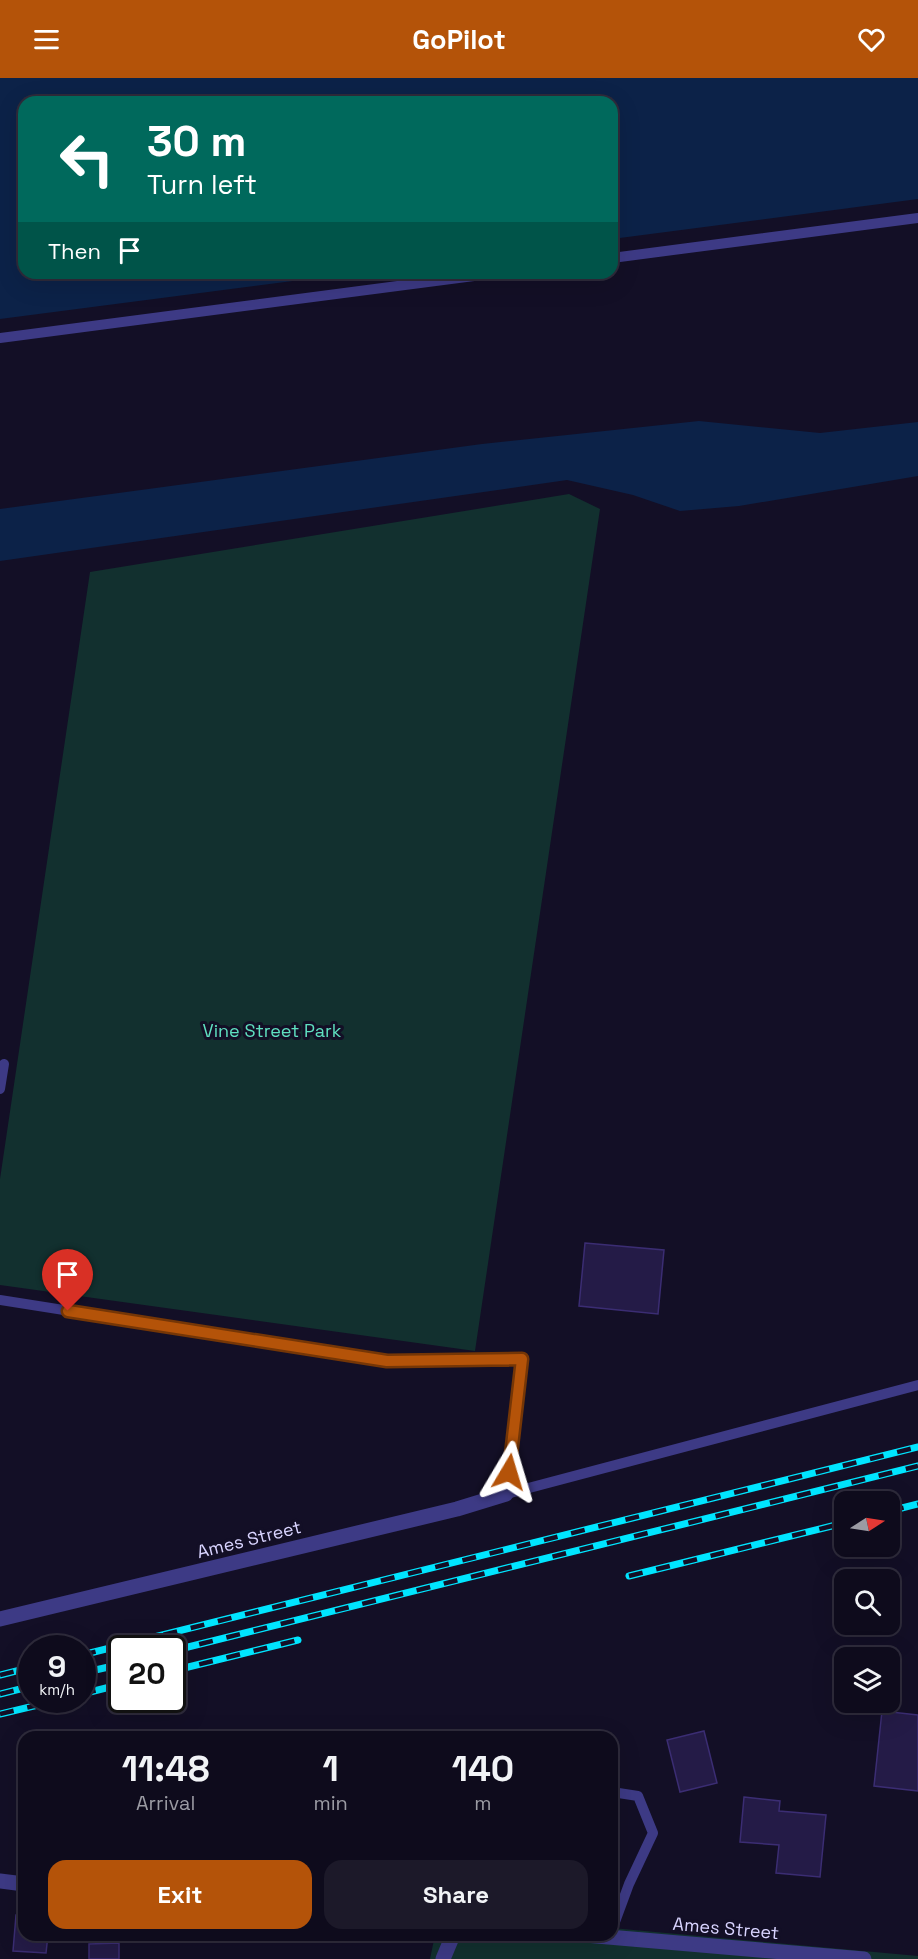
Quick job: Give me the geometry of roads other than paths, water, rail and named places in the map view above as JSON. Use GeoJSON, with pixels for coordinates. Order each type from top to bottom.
{"type":"FeatureCollection","features":[{"type":"Feature","properties":{"kind":"street","name":"Ames Street"},"geometry":{"type":"LineString","coordinates":[[0,1619],[457,1509],[506,1494]]}},
{"type":"Feature","properties":{"kind":"street"},"geometry":{"type":"LineString","coordinates":[[0,1881],[18,1883]]}},
{"type":"Feature","properties":{"kind":"street","name":"Ames Street"},"geometry":{"type":"LineString","coordinates":[[618,1935],[864,1959]]}},
{"type":"Feature","properties":{"kind":"street"},"geometry":{"type":"LineString","coordinates":[[443,1959],[450,1941]]}},
{"type":"Feature","properties":{"kind":"lane"},"geometry":{"type":"LineString","coordinates":[[618,257],[918,218]]}},
{"type":"Feature","properties":{"kind":"lane"},"geometry":{"type":"LineString","coordinates":[[0,338],[450,279]]}},
{"type":"Feature","properties":{"kind":"lane"},"geometry":{"type":"LineString","coordinates":[[0,1089],[4,1064]]}},
{"type":"Feature","properties":{"kind":"lane"},"geometry":{"type":"LineString","coordinates":[[0,1300],[387,1361],[522,1359],[506,1494],[918,1385]]}},
{"type":"Feature","properties":{"kind":"lane"},"geometry":{"type":"LineString","coordinates":[[618,1793],[638,1796],[653,1833],[618,1913]]}},
{"type":"Feature","properties":{"kind":"water"},"geometry":{"type":"Polygon","coordinates":[[[0,78],[918,78],[918,199],[618,238],[618,96],[18,96],[18,279],[309,279],[0,319],[0,78]]]}},
{"type":"Feature","properties":{"kind":"water"},"geometry":{"type":"Polygon","coordinates":[[[699,421],[820,433],[918,422],[918,476],[739,506],[680,511],[633,495],[567,480],[0,561],[0,509],[482,444],[699,421]]]}},
{"type":"Feature","properties":{"kind":"railway"},"geometry":{"type":"LineString","coordinates":[[96,1652],[918,1447]]}},
{"type":"Feature","properties":{"kind":"railway"},"geometry":{"type":"LineString","coordinates":[[186,1648],[918,1466]]}},
{"type":"Feature","properties":{"kind":"railway"},"geometry":{"type":"LineString","coordinates":[[900,1508],[918,1504]]}},
{"type":"Feature","properties":{"kind":"railway"},"geometry":{"type":"LineString","coordinates":[[629,1576],[834,1525]]}},
{"type":"Feature","properties":{"kind":"railway"},"geometry":{"type":"LineString","coordinates":[[186,1668],[298,1640]]}},
{"type":"Feature","properties":{"kind":"railway"},"geometry":{"type":"LineString","coordinates":[[96,1670],[108,1667]]}},
{"type":"Feature","properties":{"kind":"railway"},"geometry":{"type":"LineString","coordinates":[[0,1675],[18,1670]]}},
{"type":"Feature","properties":{"kind":"railway"},"geometry":{"type":"LineString","coordinates":[[96,1690],[108,1688]]}},
{"type":"Feature","properties":{"kind":"railway"},"geometry":{"type":"LineString","coordinates":[[0,1694],[18,1690]]}},
{"type":"Feature","properties":{"kind":"railway"},"geometry":{"type":"LineString","coordinates":[[0,1714],[18,1710]]}},
{"type":"Feature","properties":{"kind":"park label","name":"Vine Street Park"},"geometry":{"type":"Point","coordinates":[272,1030]}}]}
